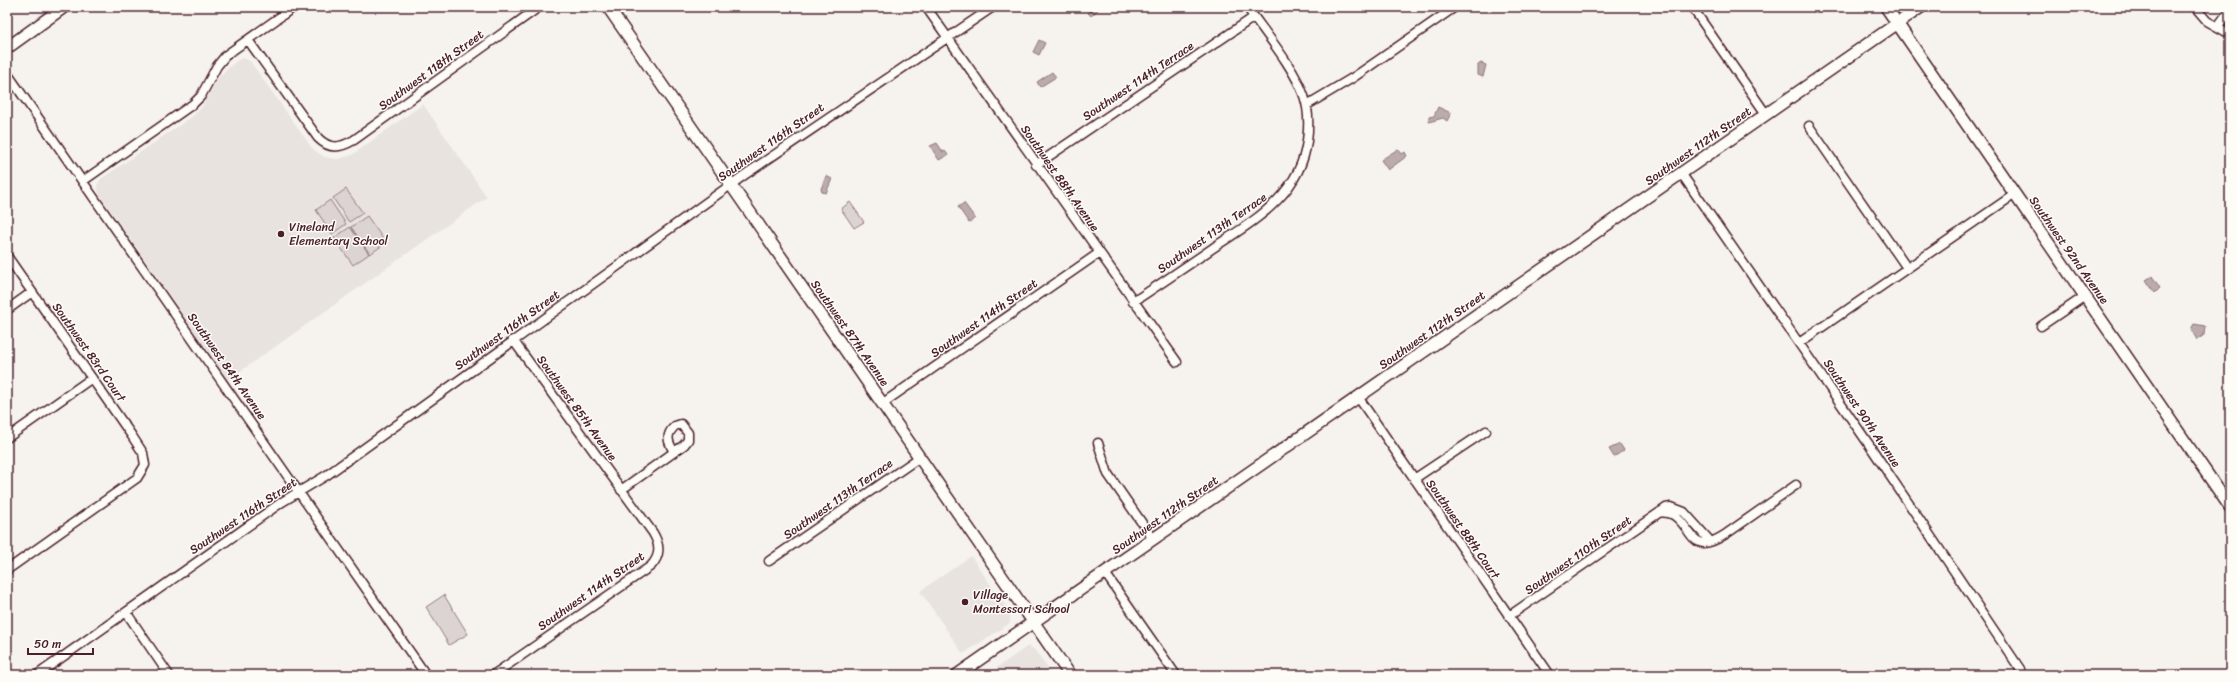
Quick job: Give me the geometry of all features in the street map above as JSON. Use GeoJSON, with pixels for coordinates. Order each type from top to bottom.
{"type":"FeatureCollection","features":[{"type":"Feature","properties":{"kind":"main road"},"geometry":{"type":"LineString","coordinates":[[7,48],[64,7]]}},
{"type":"Feature","properties":{"kind":"main road","name":"Southwest 87th Avenue"},"geometry":{"type":"LineString","coordinates":[[608,7],[1070,675]]}},
{"type":"Feature","properties":{"kind":"main road","name":"Southwest 92nd Avenue"},"geometry":{"type":"LineString","coordinates":[[1886,7],[2230,507]]}},
{"type":"Feature","properties":{"kind":"main road","name":"Southwest 112th Street"},"geometry":{"type":"LineString","coordinates":[[957,675],[1921,7]]}},
{"type":"Feature","properties":{"kind":"street"},"geometry":{"type":"LineString","coordinates":[[83,181],[193,104],[201,96],[222,59],[294,7]]}},
{"type":"Feature","properties":{"kind":"street","name":"Southwest 118th Street"},"geometry":{"type":"LineString","coordinates":[[248,40],[318,138],[327,145],[335,148],[344,146],[354,140],[538,7]]}},
{"type":"Feature","properties":{"kind":"street","name":"Southwest 88th Avenue"},"geometry":{"type":"LineString","coordinates":[[926,7],[1036,166],[1177,362]]}},
{"type":"Feature","properties":{"kind":"street","name":"Southwest 116th Street"},"geometry":{"type":"LineString","coordinates":[[37,675],[282,502],[327,476],[513,340],[731,185],[993,7]]}},
{"type":"Feature","properties":{"kind":"street"},"geometry":{"type":"LineString","coordinates":[[1247,7],[1295,77],[1307,105],[1354,77],[1455,7]]}},
{"type":"Feature","properties":{"kind":"street"},"geometry":{"type":"LineString","coordinates":[[1692,7],[1766,114]]}},
{"type":"Feature","properties":{"kind":"street"},"geometry":{"type":"LineString","coordinates":[[2195,7],[2208,21],[2230,34]]}},
{"type":"Feature","properties":{"kind":"street"},"geometry":{"type":"LineString","coordinates":[[2218,26],[2230,10]]}},
{"type":"Feature","properties":{"kind":"street","name":"Southwest 114th Terrace"},"geometry":{"type":"LineString","coordinates":[[1036,166],[1254,17]]}},
{"type":"Feature","properties":{"kind":"street","name":"Southwest 84th Avenue"},"geometry":{"type":"LineString","coordinates":[[7,73],[300,491],[426,675]]}},
{"type":"Feature","properties":{"kind":"street","name":"Southwest 113th Terrace"},"geometry":{"type":"LineString","coordinates":[[1133,302],[1264,213],[1280,199],[1297,175],[1303,160],[1308,136],[1307,105]]}},
{"type":"Feature","properties":{"kind":"street"},"geometry":{"type":"LineString","coordinates":[[1810,126],[1907,268]]}},
{"type":"Feature","properties":{"kind":"street","name":"Southwest 90th Avenue"},"geometry":{"type":"LineString","coordinates":[[1681,173],[1799,343],[2020,669]]}},
{"type":"Feature","properties":{"kind":"street"},"geometry":{"type":"LineString","coordinates":[[1799,343],[2015,194]]}},
{"type":"Feature","properties":{"kind":"street","name":"Southwest 114th Street"},"geometry":{"type":"LineString","coordinates":[[883,403],[1099,253]]}},
{"type":"Feature","properties":{"kind":"street","name":"Southwest 83rd Court"},"geometry":{"type":"LineString","coordinates":[[7,256],[92,378],[145,458],[145,465],[137,478],[7,570]]}},
{"type":"Feature","properties":{"kind":"street"},"geometry":{"type":"LineString","coordinates":[[7,310],[32,292]]}},
{"type":"Feature","properties":{"kind":"street"},"geometry":{"type":"LineString","coordinates":[[2041,326],[2085,296]]}},
{"type":"Feature","properties":{"kind":"street","name":"Southwest 85th Avenue"},"geometry":{"type":"LineString","coordinates":[[513,340],[621,490]]}},
{"type":"Feature","properties":{"kind":"street"},"geometry":{"type":"LineString","coordinates":[[7,438],[92,378]]}},
{"type":"Feature","properties":{"kind":"street","name":"Southwest 88th Court"},"geometry":{"type":"LineString","coordinates":[[1358,397],[1550,675]]}},
{"type":"Feature","properties":{"kind":"street"},"geometry":{"type":"LineString","coordinates":[[1414,479],[1486,430]]}},
{"type":"Feature","properties":{"kind":"street"},"geometry":{"type":"LineString","coordinates":[[1098,443],[1108,474],[1153,539]]}},
{"type":"Feature","properties":{"kind":"street"},"geometry":{"type":"LineString","coordinates":[[621,490],[674,452]]}},
{"type":"Feature","properties":{"kind":"street","name":"Southwest 113th Terrace"},"geometry":{"type":"LineString","coordinates":[[769,561],[920,457]]}},
{"type":"Feature","properties":{"kind":"street","name":"Southwest 110th Street"},"geometry":{"type":"LineString","coordinates":[[1509,616],[1660,512],[1671,507],[1684,512],[1710,541],[1726,534],[1796,485]]}},
{"type":"Feature","properties":{"kind":"street","name":"Southwest 114th Street"},"geometry":{"type":"LineString","coordinates":[[493,675],[654,562],[659,550],[658,542],[621,490]]}},
{"type":"Feature","properties":{"kind":"street"},"geometry":{"type":"LineString","coordinates":[[1105,573],[1176,675]]}},
{"type":"Feature","properties":{"kind":"street"},"geometry":{"type":"LineString","coordinates":[[126,612],[169,675]]}},
{"type":"Feature","properties":{"kind":"shaded area"},"geometry":{"type":"Polygon","coordinates":[[[1092,7],[1101,7],[1091,16],[1088,13],[1092,7]]]}},
{"type":"Feature","properties":{"kind":"shaded area"},"geometry":{"type":"Polygon","coordinates":[[[1039,40],[1045,43],[1039,55],[1033,52],[1039,40]]]}},
{"type":"Feature","properties":{"kind":"shaded area","name":"Vineland Elementary School"},"geometry":{"type":"Polygon","coordinates":[[[243,58],[250,61],[312,148],[324,157],[338,159],[352,155],[423,104],[487,197],[228,380],[99,194],[97,185],[101,179],[193,116],[202,107],[218,78],[236,61],[243,58]]]}},
{"type":"Feature","properties":{"kind":"shaded area"},"geometry":{"type":"Polygon","coordinates":[[[1481,63],[1486,65],[1483,77],[1478,75],[1478,65],[1481,63]]]}},
{"type":"Feature","properties":{"kind":"shaded area"},"geometry":{"type":"Polygon","coordinates":[[[1052,72],[1056,77],[1040,87],[1037,82],[1052,72]]]}},
{"type":"Feature","properties":{"kind":"shaded area"},"geometry":{"type":"Polygon","coordinates":[[[1438,107],[1451,113],[1447,121],[1443,118],[1429,122],[1429,117],[1434,116],[1438,107]]]}},
{"type":"Feature","properties":{"kind":"shaded area"},"geometry":{"type":"Polygon","coordinates":[[[937,143],[943,152],[945,151],[948,155],[939,160],[930,146],[937,143]]]}},
{"type":"Feature","properties":{"kind":"shaded area"},"geometry":{"type":"Polygon","coordinates":[[[1398,149],[1402,154],[1405,152],[1407,156],[1388,170],[1381,160],[1398,149]]]}},
{"type":"Feature","properties":{"kind":"shaded area"},"geometry":{"type":"Polygon","coordinates":[[[826,176],[832,179],[826,193],[822,192],[821,189],[826,176]]]}},
{"type":"Feature","properties":{"kind":"shaded area"},"geometry":{"type":"Polygon","coordinates":[[[346,189],[363,213],[349,222],[333,198],[346,189]]]}},
{"type":"Feature","properties":{"kind":"shaded area"},"geometry":{"type":"Polygon","coordinates":[[[330,200],[346,224],[332,234],[316,210],[330,200]]]}},
{"type":"Feature","properties":{"kind":"shaded area"},"geometry":{"type":"Polygon","coordinates":[[[850,202],[864,222],[854,228],[841,209],[850,202]]]}},
{"type":"Feature","properties":{"kind":"shaded area"},"geometry":{"type":"Polygon","coordinates":[[[964,203],[975,218],[969,223],[958,207],[964,203]]]}},
{"type":"Feature","properties":{"kind":"shaded area"},"geometry":{"type":"Polygon","coordinates":[[[367,216],[386,243],[370,254],[351,227],[367,216]]]}},
{"type":"Feature","properties":{"kind":"shaded area"},"geometry":{"type":"Polygon","coordinates":[[[350,227],[369,254],[353,265],[334,238],[350,227]]]}},
{"type":"Feature","properties":{"kind":"shaded area"},"geometry":{"type":"Polygon","coordinates":[[[2152,276],[2160,288],[2155,293],[2146,280],[2152,276]]]}},
{"type":"Feature","properties":{"kind":"shaded area"},"geometry":{"type":"Polygon","coordinates":[[[2194,324],[2205,326],[2204,335],[2197,340],[2191,329],[2194,324]]]}},
{"type":"Feature","properties":{"kind":"shaded area"},"geometry":{"type":"Polygon","coordinates":[[[1620,444],[1624,450],[1614,457],[1609,449],[1620,444]]]}},
{"type":"Feature","properties":{"kind":"shaded area","name":"Village Montessori School"},"geometry":{"type":"Polygon","coordinates":[[[971,556],[1010,613],[1010,623],[963,654],[920,591],[971,556]]]}},
{"type":"Feature","properties":{"kind":"shaded area"},"geometry":{"type":"Polygon","coordinates":[[[444,595],[468,634],[449,645],[426,607],[444,595]]]}},
{"type":"Feature","properties":{"kind":"shaded area"},"geometry":{"type":"Polygon","coordinates":[[[1028,646],[1035,650],[1053,675],[986,675],[1028,646]]]}},
{"type":"Feature","properties":{"kind":"place","name":"Vineland Elementary School"},"geometry":{"type":"Point","coordinates":[281,234]}},
{"type":"Feature","properties":{"kind":"place","name":"Village Montessori School"},"geometry":{"type":"Point","coordinates":[965,602]}}]}
